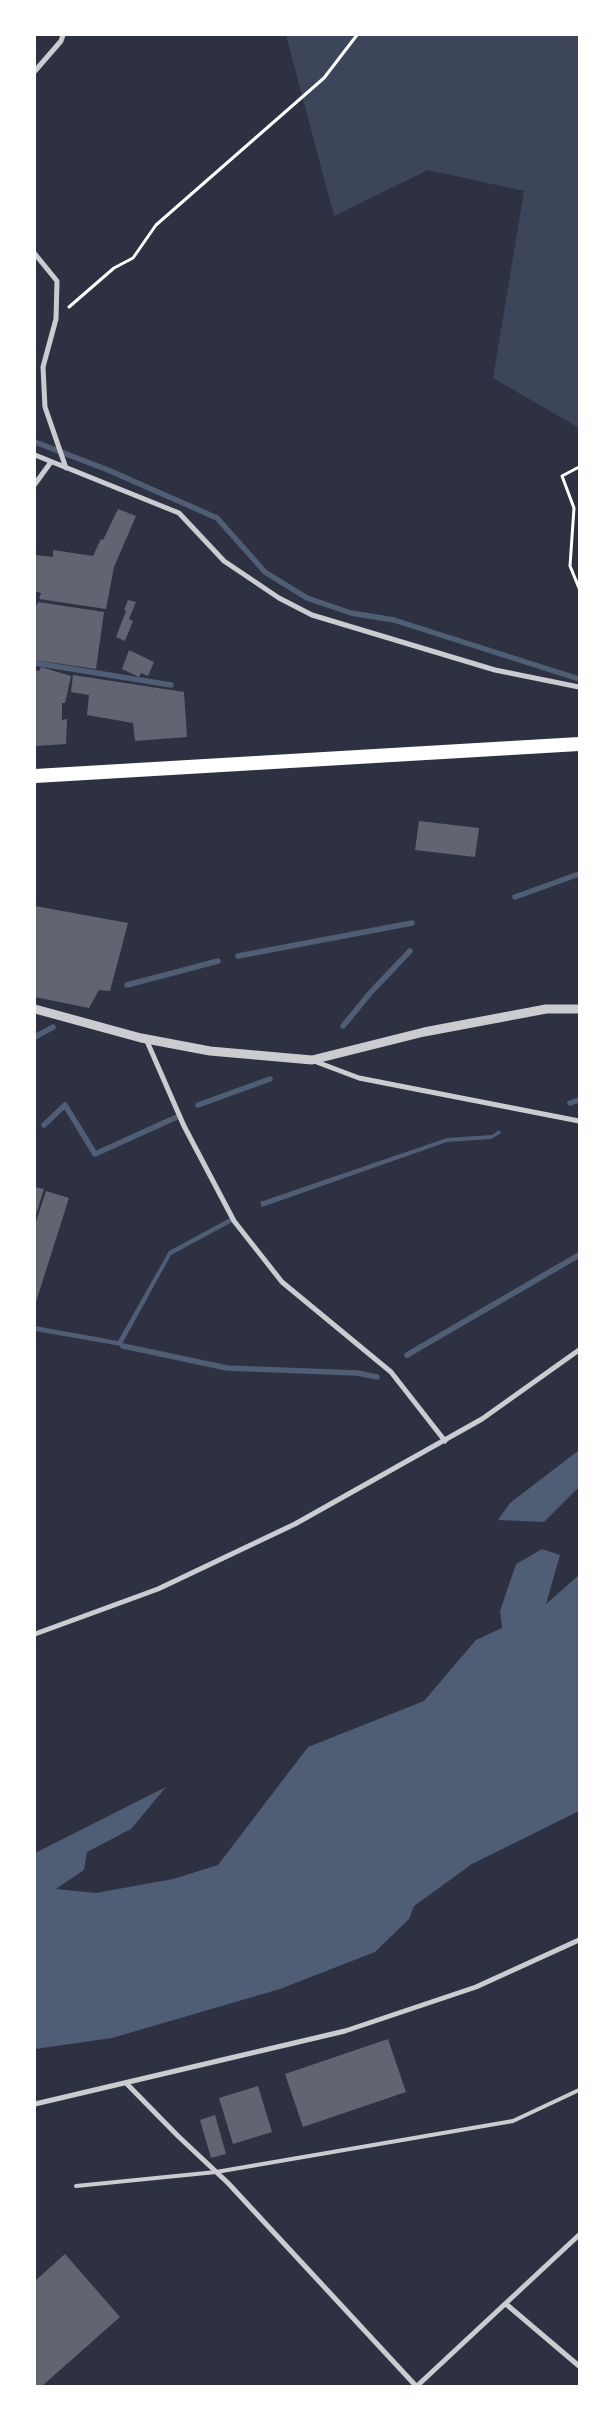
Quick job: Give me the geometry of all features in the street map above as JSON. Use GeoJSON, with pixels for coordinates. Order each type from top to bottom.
{"type":"FeatureCollection","features":[{"type":"Feature","properties":{"kind":"highway"},"geometry":{"type":"LineString","coordinates":[[35,776],[579,744]]}},
{"type":"Feature","properties":{"kind":"street"},"geometry":{"type":"LineString","coordinates":[[35,71],[61,41],[62,35]]}},
{"type":"Feature","properties":{"kind":"street"},"geometry":{"type":"LineString","coordinates":[[35,254],[57,281],[56,319],[43,367],[45,407],[66,468]]}},
{"type":"Feature","properties":{"kind":"street"},"geometry":{"type":"LineString","coordinates":[[35,455],[179,513],[224,561],[279,598],[312,615],[495,670],[579,688]]}},
{"type":"Feature","properties":{"kind":"street"},"geometry":{"type":"LineString","coordinates":[[35,484],[51,462]]}},
{"type":"Feature","properties":{"kind":"street"},"geometry":{"type":"LineString","coordinates":[[35,1009],[146,1039],[210,1051],[312,1060],[359,1078],[579,1121]]}},
{"type":"Feature","properties":{"kind":"street"},"geometry":{"type":"LineString","coordinates":[[312,1060],[424,1032],[546,1010],[579,1009]]}},
{"type":"Feature","properties":{"kind":"street"},"geometry":{"type":"LineString","coordinates":[[146,1039],[184,1126],[234,1221],[282,1282],[391,1372],[445,1441]]}},
{"type":"Feature","properties":{"kind":"street"},"geometry":{"type":"LineString","coordinates":[[35,1634],[158,1589],[295,1524],[482,1419],[579,1350]]}},
{"type":"Feature","properties":{"kind":"street"},"geometry":{"type":"LineString","coordinates":[[35,2104],[346,2031],[476,1987],[579,1940]]}},
{"type":"Feature","properties":{"kind":"street"},"geometry":{"type":"LineString","coordinates":[[126,2083],[286,2244],[417,2386],[579,2235]]}},
{"type":"Feature","properties":{"kind":"street"},"geometry":{"type":"LineString","coordinates":[[506,2304],[579,2366]]}},
{"type":"Feature","properties":{"kind":"lane"},"geometry":{"type":"LineString","coordinates":[[76,2186],[216,2172],[513,2121],[579,2090]]}},
{"type":"Feature","properties":{"kind":"path"},"geometry":{"type":"LineString","coordinates":[[56,319],[114,268],[133,258],[156,225],[324,78],[357,35]]}},
{"type":"Feature","properties":{"kind":"path"},"geometry":{"type":"LineString","coordinates":[[579,467],[562,476],[574,508],[570,566],[579,588]]}},
{"type":"Feature","properties":{"kind":"shaded area"},"geometry":{"type":"Polygon","coordinates":[[[286,35],[579,35],[579,428],[493,378],[524,191],[428,170],[334,216],[286,35]]]}},
{"type":"Feature","properties":{"kind":"shaded area"},"geometry":{"type":"Polygon","coordinates":[[[499,1130],[501,1133],[491,1139],[447,1142],[262,1207],[260,1202],[447,1138],[492,1135],[499,1130]]]}},
{"type":"Feature","properties":{"kind":"shaded area"},"geometry":{"type":"Polygon","coordinates":[[[232,1217],[234,1221],[171,1255],[121,1346],[35,1331],[35,1326],[118,1341],[169,1251],[232,1217]]]}},
{"type":"Feature","properties":{"kind":"shaded area"},"geometry":{"type":"Polygon","coordinates":[[[579,1450],[579,1487],[544,1522],[498,1520],[510,1503],[579,1450]]]}},
{"type":"Feature","properties":{"kind":"shaded area"},"geometry":{"type":"Polygon","coordinates":[[[542,1549],[560,1555],[546,1604],[579,1575],[579,1811],[472,1864],[414,1906],[409,1919],[375,1952],[280,1989],[112,2038],[35,2049],[35,1853],[166,1787],[131,1829],[87,1852],[84,1870],[56,1889],[96,1893],[173,1879],[218,1865],[308,1747],[424,1701],[476,1640],[502,1628],[500,1611],[516,1564],[542,1549]]]}},
{"type":"Feature","properties":{"kind":"building"},"geometry":{"type":"Polygon","coordinates":[[[118,509],[136,516],[114,567],[106,609],[39,599],[41,593],[35,591],[35,555],[53,557],[53,550],[93,556],[118,509]]]}},
{"type":"Feature","properties":{"kind":"building"},"geometry":{"type":"Polygon","coordinates":[[[128,600],[136,602],[129,619],[133,621],[125,641],[116,637],[128,600]]]}},
{"type":"Feature","properties":{"kind":"building"},"geometry":{"type":"Polygon","coordinates":[[[38,602],[104,612],[96,669],[35,660],[35,608],[38,602]]]}},
{"type":"Feature","properties":{"kind":"building"},"geometry":{"type":"Polygon","coordinates":[[[129,650],[154,662],[148,676],[141,673],[139,677],[122,669],[129,650]]]}},
{"type":"Feature","properties":{"kind":"building"},"geometry":{"type":"Polygon","coordinates":[[[41,667],[71,676],[65,703],[62,703],[62,720],[67,719],[66,744],[35,746],[35,670],[39,671],[41,667]]]}},
{"type":"Feature","properties":{"kind":"building"},"geometry":{"type":"Polygon","coordinates":[[[73,675],[184,692],[187,737],[135,741],[133,723],[87,715],[89,695],[71,692],[73,675]]]}},
{"type":"Feature","properties":{"kind":"building"},"geometry":{"type":"Polygon","coordinates":[[[419,821],[479,828],[475,857],[415,850],[419,821]]]}},
{"type":"Feature","properties":{"kind":"building"},"geometry":{"type":"Polygon","coordinates":[[[35,906],[128,923],[110,991],[99,990],[89,1008],[35,997],[35,906]]]}},
{"type":"Feature","properties":{"kind":"building"},"geometry":{"type":"Polygon","coordinates":[[[35,1187],[44,1189],[35,1218],[35,1187]]]}},
{"type":"Feature","properties":{"kind":"building"},"geometry":{"type":"Polygon","coordinates":[[[46,1191],[69,1198],[35,1305],[35,1225],[46,1191]]]}},
{"type":"Feature","properties":{"kind":"building"},"geometry":{"type":"Polygon","coordinates":[[[388,2039],[406,2092],[303,2127],[285,2074],[388,2039]]]}},
{"type":"Feature","properties":{"kind":"building"},"geometry":{"type":"Polygon","coordinates":[[[258,2086],[272,2132],[233,2144],[219,2098],[258,2086]]]}},
{"type":"Feature","properties":{"kind":"building"},"geometry":{"type":"Polygon","coordinates":[[[215,2115],[226,2154],[211,2158],[200,2120],[215,2115]]]}},
{"type":"Feature","properties":{"kind":"building"},"geometry":{"type":"Polygon","coordinates":[[[65,2254],[120,2317],[42,2386],[35,2386],[35,2281],[65,2254]]]}},
{"type":"Feature","properties":{"kind":"waterway"},"geometry":{"type":"LineString","coordinates":[[35,442],[108,470],[217,518],[265,572],[307,598],[351,613],[394,620],[579,679]]}},
{"type":"Feature","properties":{"kind":"waterway"},"geometry":{"type":"LineString","coordinates":[[35,663],[171,685]]}},
{"type":"Feature","properties":{"kind":"waterway"},"geometry":{"type":"LineString","coordinates":[[515,897],[579,874]]}},
{"type":"Feature","properties":{"kind":"waterway"},"geometry":{"type":"LineString","coordinates":[[238,956],[412,923]]}},
{"type":"Feature","properties":{"kind":"waterway"},"geometry":{"type":"LineString","coordinates":[[343,1026],[371,992],[410,951]]}},
{"type":"Feature","properties":{"kind":"waterway"},"geometry":{"type":"LineString","coordinates":[[127,985],[218,961]]}},
{"type":"Feature","properties":{"kind":"waterway"},"geometry":{"type":"LineString","coordinates":[[35,1037],[53,1027]]}},
{"type":"Feature","properties":{"kind":"waterway"},"geometry":{"type":"LineString","coordinates":[[198,1105],[270,1079]]}},
{"type":"Feature","properties":{"kind":"waterway"},"geometry":{"type":"LineString","coordinates":[[570,1103],[579,1100]]}},
{"type":"Feature","properties":{"kind":"waterway"},"geometry":{"type":"LineString","coordinates":[[44,1125],[65,1105],[95,1154],[179,1116]]}},
{"type":"Feature","properties":{"kind":"waterway"},"geometry":{"type":"LineString","coordinates":[[407,1355],[579,1255]]}},
{"type":"Feature","properties":{"kind":"waterway"},"geometry":{"type":"LineString","coordinates":[[123,1346],[227,1368],[357,1373],[377,1377]]}}]}
